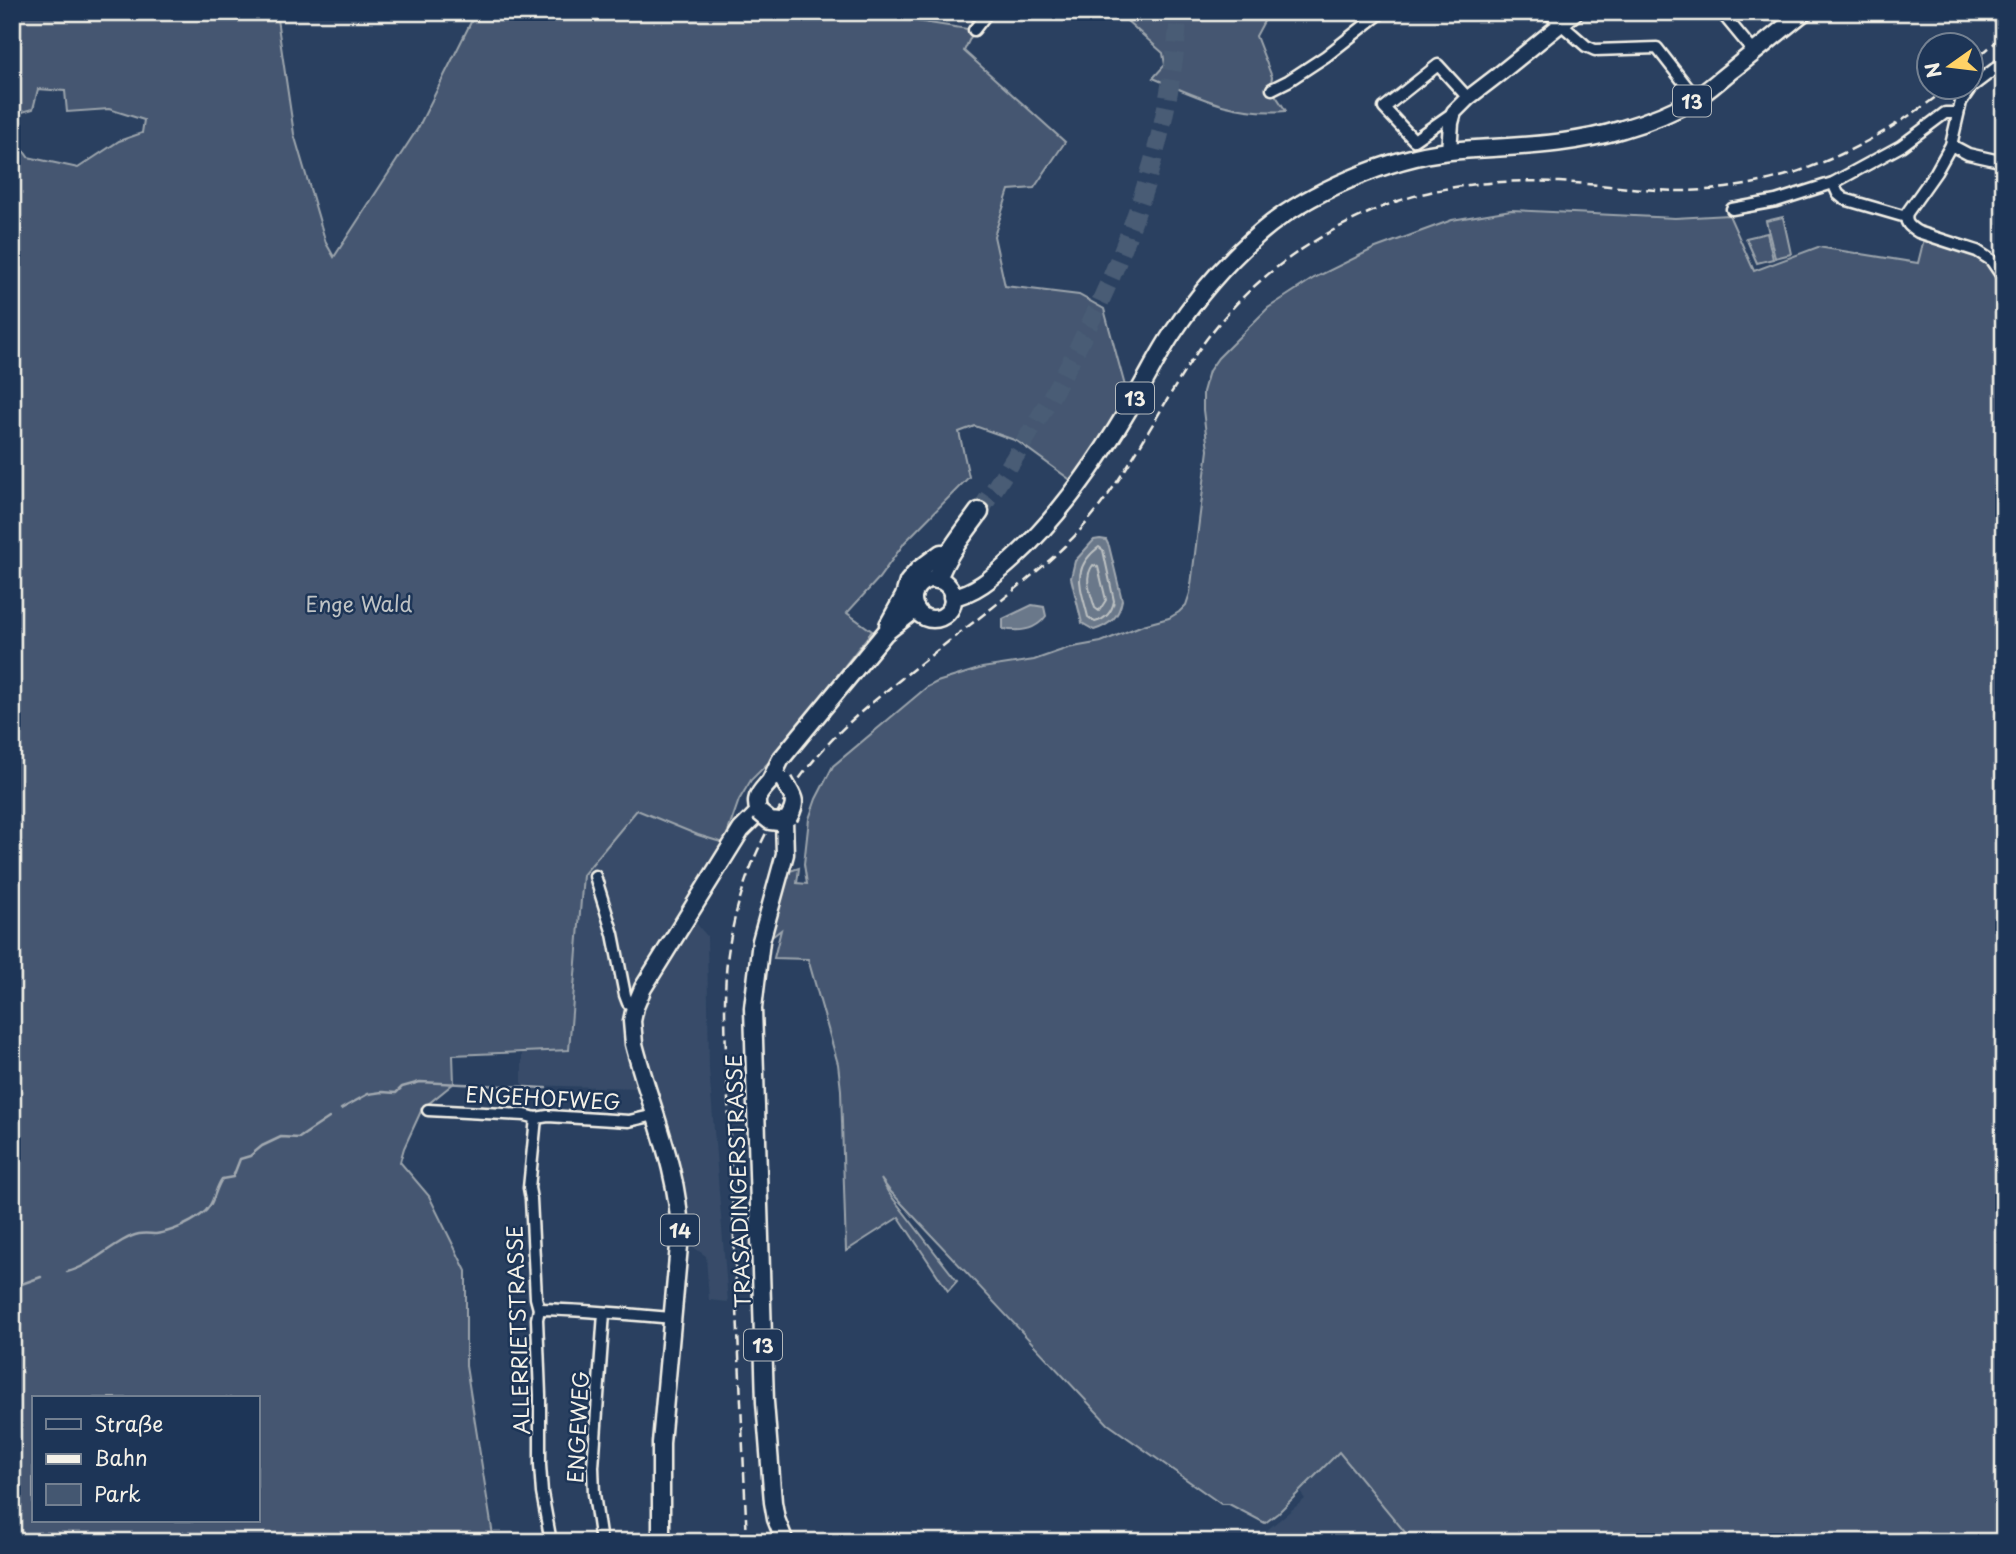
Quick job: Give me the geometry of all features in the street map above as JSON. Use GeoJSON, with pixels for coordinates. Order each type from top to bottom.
{"type":"FeatureCollection","features":[{"type":"Feature","properties":{"kind":"highway"},"geometry":{"type":"LineString","coordinates":[[937,579],[949,548],[979,512]]}},
{"type":"Feature","properties":{"kind":"main road","name":"13"},"geometry":{"type":"LineString","coordinates":[[776,782],[781,759],[885,633],[916,609],[929,618],[941,617],[950,608],[952,597],[975,590],[990,579],[1019,554],[1049,522],[1114,433],[1184,317],[1220,272],[1280,216],[1323,192],[1393,163],[1449,151],[1556,143],[1597,136],[1648,121],[1696,99],[1804,12]]}},
{"type":"Feature","properties":{"kind":"main road"},"geometry":{"type":"LineString","coordinates":[[1999,12],[2004,19]]}},
{"type":"Feature","properties":{"kind":"main road"},"geometry":{"type":"LineString","coordinates":[[885,633],[904,596],[908,582],[918,570],[949,548]]}},
{"type":"Feature","properties":{"kind":"main road"},"geometry":{"type":"LineString","coordinates":[[916,609],[913,601],[916,589],[925,580],[937,579],[948,586],[952,597]]}},
{"type":"Feature","properties":{"kind":"main road","name":"13"},"geometry":{"type":"LineString","coordinates":[[757,809],[759,793],[776,782],[801,736]]}},
{"type":"Feature","properties":{"kind":"main road","name":"13"},"geometry":{"type":"LineString","coordinates":[[776,782],[794,797],[794,808],[784,820]]}},
{"type":"Feature","properties":{"kind":"main road"},"geometry":{"type":"LineString","coordinates":[[757,809],[770,821],[784,820]]}},
{"type":"Feature","properties":{"kind":"main road","name":"14"},"geometry":{"type":"LineString","coordinates":[[661,1542],[661,1443],[680,1214],[675,1182],[634,1044],[632,1021],[635,1007],[653,972],[757,809]]}},
{"type":"Feature","properties":{"kind":"main road","name":"TRASADINGERSTRASSE"},"geometry":{"type":"LineString","coordinates":[[784,820],[785,854],[761,941],[753,1018],[766,1415],[773,1502],[785,1542]]}},
{"type":"Feature","properties":{"kind":"street"},"geometry":{"type":"LineString","coordinates":[[974,30],[988,12]]}},
{"type":"Feature","properties":{"kind":"street"},"geometry":{"type":"LineString","coordinates":[[1272,89],[1288,82],[1326,56],[1382,12]]}},
{"type":"Feature","properties":{"kind":"street"},"geometry":{"type":"LineString","coordinates":[[1546,12],[1586,46],[1595,50],[1657,48],[1696,99]]}},
{"type":"Feature","properties":{"kind":"street"},"geometry":{"type":"LineString","coordinates":[[1468,98],[1438,65],[1384,108],[1414,140],[1454,112],[1576,12]]}},
{"type":"Feature","properties":{"kind":"street"},"geometry":{"type":"LineString","coordinates":[[1721,12],[1754,52]]}},
{"type":"Feature","properties":{"kind":"street"},"geometry":{"type":"LineString","coordinates":[[1906,217],[1951,145],[1961,102],[1971,87],[2004,62]]}},
{"type":"Feature","properties":{"kind":"street"},"geometry":{"type":"LineString","coordinates":[[1449,151],[1454,112]]}},
{"type":"Feature","properties":{"kind":"street"},"geometry":{"type":"LineString","coordinates":[[1732,209],[1776,201],[1833,183],[1901,146],[1945,113],[1958,113]]}},
{"type":"Feature","properties":{"kind":"street"},"geometry":{"type":"LineString","coordinates":[[1951,145],[1968,154],[2004,162]]}},
{"type":"Feature","properties":{"kind":"street"},"geometry":{"type":"LineString","coordinates":[[1833,183],[1844,200],[1906,217]]}},
{"type":"Feature","properties":{"kind":"street"},"geometry":{"type":"LineString","coordinates":[[1906,217],[1910,227],[1918,232],[1978,251],[1992,260],[2004,279]]}},
{"type":"Feature","properties":{"kind":"street"},"geometry":{"type":"LineString","coordinates":[[595,876],[613,934],[625,995],[628,1003],[635,1007]]}},
{"type":"Feature","properties":{"kind":"street","name":"ENGEHOFWEG"},"geometry":{"type":"LineString","coordinates":[[428,1110],[629,1121],[655,1115]]}},
{"type":"Feature","properties":{"kind":"street","name":"ALLERRIETSTRASSE"},"geometry":{"type":"LineString","coordinates":[[536,1118],[529,1188],[538,1309],[540,1465],[551,1542]]}},
{"type":"Feature","properties":{"kind":"street"},"geometry":{"type":"LineString","coordinates":[[538,1309],[593,1310],[672,1318]]}},
{"type":"Feature","properties":{"kind":"street","name":"ENGEWEG"},"geometry":{"type":"LineString","coordinates":[[601,1542],[593,1466],[604,1313]]}},
{"type":"Feature","properties":{"kind":"shaded area"},"geometry":{"type":"Polygon","coordinates":[[[637,809],[724,843],[635,997],[641,1088],[522,1085],[522,1052],[569,1049],[583,875],[637,809]]]}},
{"type":"Feature","properties":{"kind":"shaded area"},"geometry":{"type":"Polygon","coordinates":[[[694,921],[707,936],[709,1069],[728,1302],[709,1300],[706,1256],[689,1244],[677,1163],[642,1047],[640,1031],[648,999],[694,921]]]}},
{"type":"Feature","properties":{"kind":"shaded area"},"geometry":{"type":"Polygon","coordinates":[[[1339,1452],[1413,1542],[1259,1542],[1261,1535],[1305,1499],[1300,1492],[1339,1452]]]}},
{"type":"Feature","properties":{"kind":"green space","name":"Enge Wald"},"geometry":{"type":"Polygon","coordinates":[[[12,12],[276,12],[294,134],[326,243],[334,257],[418,128],[476,12],[888,12],[910,20],[974,30],[964,51],[1065,142],[1034,188],[1009,190],[994,236],[1005,286],[1079,295],[1104,309],[1128,397],[1072,481],[1017,441],[975,426],[959,432],[969,477],[905,542],[879,578],[847,613],[872,631],[770,761],[751,780],[739,800],[724,843],[637,810],[583,875],[569,1050],[453,1055],[454,1083],[422,1109],[404,1148],[400,1162],[429,1196],[466,1271],[466,1366],[494,1542],[12,1542],[12,134],[28,157],[78,168],[119,141],[142,133],[144,120],[109,109],[67,112],[65,91],[38,89],[33,109],[12,115],[12,12]]]}},
{"type":"Feature","properties":{"kind":"green space"},"geometry":{"type":"Polygon","coordinates":[[[1117,12],[1269,12],[1256,36],[1272,77],[1270,87],[1286,111],[1233,108],[1153,78],[1165,65],[1163,53],[1117,12]]]}},
{"type":"Feature","properties":{"kind":"green space"},"geometry":{"type":"Polygon","coordinates":[[[1511,210],[1675,218],[1729,215],[1754,271],[1818,247],[1918,263],[1924,239],[1987,260],[2004,276],[2004,1542],[1413,1542],[1339,1452],[1265,1523],[1229,1504],[1221,1504],[1108,1424],[881,1179],[888,1192],[957,1281],[948,1291],[899,1217],[846,1251],[838,1064],[808,959],[774,958],[781,930],[773,936],[771,929],[790,871],[799,868],[797,883],[807,884],[804,864],[809,819],[833,766],[927,687],[937,682],[982,668],[1034,660],[1068,648],[1101,642],[1179,612],[1186,605],[1190,593],[1208,450],[1203,392],[1209,371],[1218,358],[1268,308],[1314,278],[1373,249],[1452,220],[1511,210]]]}},
{"type":"Feature","properties":{"kind":"green space"},"geometry":{"type":"Polygon","coordinates":[[[1783,217],[1791,254],[1775,258],[1766,221],[1783,217]]]}},
{"type":"Feature","properties":{"kind":"green space"},"geometry":{"type":"Polygon","coordinates":[[[1767,233],[1773,259],[1757,263],[1746,238],[1767,233]]]}},
{"type":"Feature","properties":{"kind":"water"},"geometry":{"type":"Polygon","coordinates":[[[1094,540],[1106,540],[1109,546],[1122,600],[1113,620],[1094,630],[1082,623],[1071,578],[1075,561],[1094,540]]]}},
{"type":"Feature","properties":{"kind":"water"},"geometry":{"type":"Polygon","coordinates":[[[1032,605],[1044,607],[1046,616],[1042,621],[1027,629],[1003,629],[1003,619],[1032,605]]]}},
{"type":"Feature","properties":{"kind":"waterway"},"geometry":{"type":"LineString","coordinates":[[341,1109],[368,1094],[396,1093],[402,1087],[420,1082],[546,1088]]}},
{"type":"Feature","properties":{"kind":"waterway"},"geometry":{"type":"LineString","coordinates":[[67,1272],[77,1269],[130,1237],[162,1233],[191,1221],[209,1207],[222,1179],[233,1177],[240,1159],[281,1137],[299,1138],[329,1118]]}},
{"type":"Feature","properties":{"kind":"waterway"},"geometry":{"type":"LineString","coordinates":[[16,1286],[41,1277]]}},
{"type":"Feature","properties":{"kind":"tunnel"},"geometry":{"type":"LineString","coordinates":[[979,512],[1051,397],[1084,336],[1112,274],[1137,211],[1157,146],[1171,80],[1179,12]]}},
{"type":"Feature","properties":{"kind":"railway"},"geometry":{"type":"LineString","coordinates":[[1984,52],[2004,35]]}},
{"type":"Feature","properties":{"kind":"railway"},"geometry":{"type":"LineString","coordinates":[[747,1542],[726,1053],[727,961],[733,925],[755,856],[789,793],[811,764],[834,737],[861,712],[1015,589],[1072,539],[1112,490],[1206,340],[1269,273],[1319,238],[1397,201],[1442,189],[1488,183],[1535,181],[1685,191],[1758,182],[1825,161],[1888,129],[1929,102]]}}]}
